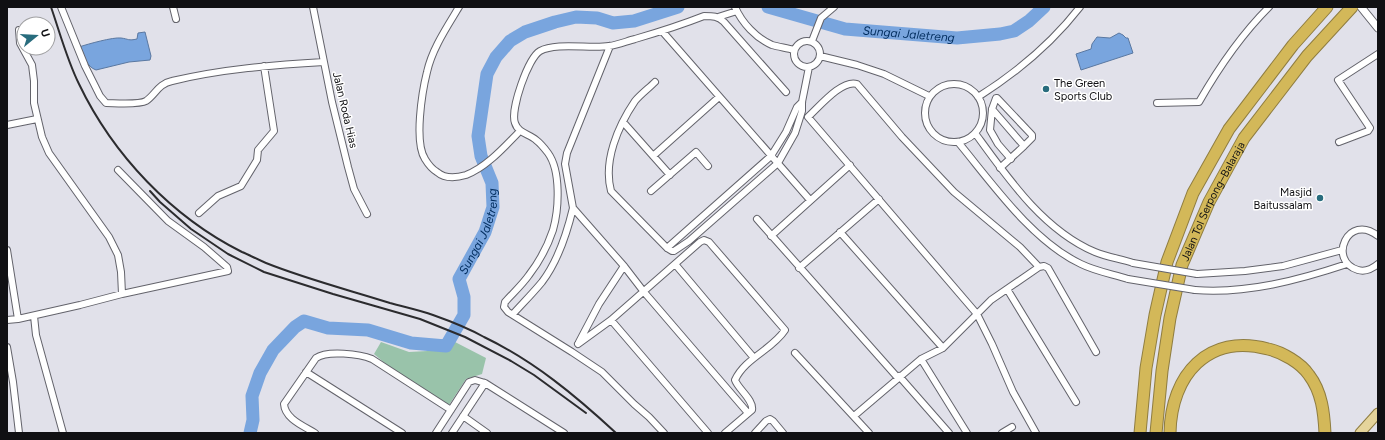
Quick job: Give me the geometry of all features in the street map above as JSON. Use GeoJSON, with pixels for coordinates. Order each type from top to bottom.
{"type":"FeatureCollection","features":[{"type":"Feature","properties":{"kind":"highway","name":"Jalan Tol Serpong–Balaraja"},"geometry":{"type":"LineString","coordinates":[[1140,433],[1146,368],[1155,315],[1167,262],[1193,193],[1229,129],[1293,45],[1327,7]]}},
{"type":"Feature","properties":{"kind":"highway","name":"Jalan Tol Serpong–Balaraja"},"geometry":{"type":"LineString","coordinates":[[1156,433],[1162,371],[1170,318],[1182,266],[1209,202],[1244,138],[1307,56],[1352,7]]}},
{"type":"Feature","properties":{"kind":"highway"},"geometry":{"type":"LineString","coordinates":[[1170,433],[1172,407],[1177,391],[1187,374],[1198,362],[1215,351],[1235,346],[1255,345],[1275,351],[1292,359],[1309,374],[1318,392],[1324,412],[1325,433]]}},
{"type":"Feature","properties":{"kind":"main road"},"geometry":{"type":"LineString","coordinates":[[1360,433],[1378,413]]}},
{"type":"Feature","properties":{"kind":"street"},"geometry":{"type":"LineString","coordinates":[[61,7],[85,66],[100,96],[106,103],[127,104],[143,102],[161,85],[199,74],[264,66],[324,62]]}},
{"type":"Feature","properties":{"kind":"street"},"geometry":{"type":"LineString","coordinates":[[173,7],[176,19]]}},
{"type":"Feature","properties":{"kind":"street","name":"Jalan Roda Hias"},"geometry":{"type":"LineString","coordinates":[[313,7],[324,62],[354,190],[367,214]]}},
{"type":"Feature","properties":{"kind":"street"},"geometry":{"type":"LineString","coordinates":[[459,7],[433,55],[427,71],[419,123],[421,147],[424,159],[442,176],[456,177],[466,175],[493,158],[520,131]]}},
{"type":"Feature","properties":{"kind":"street"},"geometry":{"type":"LineString","coordinates":[[812,42],[822,18],[834,7]]}},
{"type":"Feature","properties":{"kind":"street"},"geometry":{"type":"LineString","coordinates":[[978,97],[1036,54],[1080,7]]}},
{"type":"Feature","properties":{"kind":"street"},"geometry":{"type":"LineString","coordinates":[[1157,103],[1199,102],[1218,70],[1240,38],[1269,7]]}},
{"type":"Feature","properties":{"kind":"street"},"geometry":{"type":"LineString","coordinates":[[1362,8],[1378,28]]}},
{"type":"Feature","properties":{"kind":"street"},"geometry":{"type":"LineString","coordinates":[[664,433],[602,372],[508,312],[504,307],[505,302],[529,275],[542,254],[553,229],[558,190],[555,167],[548,154],[536,140],[520,131],[515,124],[514,115],[516,102],[523,80],[536,55],[540,51],[555,47],[610,46],[662,32],[704,16],[718,16],[736,9],[738,16],[754,33],[773,45],[794,50]]}},
{"type":"Feature","properties":{"kind":"street"},"geometry":{"type":"LineString","coordinates":[[718,16],[786,92]]}},
{"type":"Feature","properties":{"kind":"street"},"geometry":{"type":"LineString","coordinates":[[662,32],[810,200]]}},
{"type":"Feature","properties":{"kind":"street"},"geometry":{"type":"LineString","coordinates":[[803,41],[812,42],[818,47],[820,56],[816,63],[808,67],[800,66],[794,59],[794,50],[796,46],[803,41]]}},
{"type":"Feature","properties":{"kind":"street"},"geometry":{"type":"LineString","coordinates":[[513,314],[542,281],[549,270],[568,230],[573,208],[565,164],[567,153],[610,46]]}},
{"type":"Feature","properties":{"kind":"street"},"geometry":{"type":"LineString","coordinates":[[1339,142],[1368,131],[1370,128],[1338,80],[1378,54]]}},
{"type":"Feature","properties":{"kind":"street"},"geometry":{"type":"LineString","coordinates":[[27,56],[32,66],[34,103],[42,137],[49,153],[109,237],[118,255],[121,272],[122,294]]}},
{"type":"Feature","properties":{"kind":"street"},"geometry":{"type":"LineString","coordinates":[[820,56],[857,65],[884,74],[929,96]]}},
{"type":"Feature","properties":{"kind":"street"},"geometry":{"type":"LineString","coordinates":[[198,213],[218,196],[241,186],[257,160],[258,150],[274,131],[264,66]]}},
{"type":"Feature","properties":{"kind":"street"},"geometry":{"type":"LineString","coordinates":[[655,82],[636,100],[623,122],[613,148],[608,180],[611,191],[672,252],[689,240],[778,163],[795,133],[802,111],[802,102],[808,67]]}},
{"type":"Feature","properties":{"kind":"street"},"geometry":{"type":"LineString","coordinates":[[1036,433],[1013,392],[977,314],[808,117],[842,86],[852,82],[856,84],[902,137],[954,192],[1020,247],[1039,267]]}},
{"type":"Feature","properties":{"kind":"street"},"geometry":{"type":"LineString","coordinates":[[944,85],[963,85],[972,90],[978,97],[982,106],[983,116],[975,133],[967,139],[958,142],[948,142],[939,139],[932,132],[924,115],[925,105],[929,96],[944,85]]}},
{"type":"Feature","properties":{"kind":"street"},"geometry":{"type":"LineString","coordinates":[[653,156],[719,97]]}},
{"type":"Feature","properties":{"kind":"street"},"geometry":{"type":"LineString","coordinates":[[1000,168],[1011,159],[1032,138],[1032,135],[997,98],[995,99],[992,109],[990,130],[1011,159]]}},
{"type":"Feature","properties":{"kind":"street"},"geometry":{"type":"LineString","coordinates":[[667,248],[772,156],[786,132],[797,107],[802,102]]}},
{"type":"Feature","properties":{"kind":"street"},"geometry":{"type":"LineString","coordinates":[[992,109],[1024,146]]}},
{"type":"Feature","properties":{"kind":"street"},"geometry":{"type":"LineString","coordinates":[[7,125],[37,119]]}},
{"type":"Feature","properties":{"kind":"street"},"geometry":{"type":"LineString","coordinates":[[623,122],[670,175]]}},
{"type":"Feature","properties":{"kind":"street"},"geometry":{"type":"LineString","coordinates":[[975,133],[1000,168],[1047,221],[1064,234],[1095,252],[1133,263],[1197,274],[1245,271],[1283,266],[1342,250]]}},
{"type":"Feature","properties":{"kind":"street"},"geometry":{"type":"LineString","coordinates":[[958,142],[1011,206],[1032,229],[1054,248],[1081,264],[1128,279],[1195,290],[1231,290],[1274,284],[1316,274],[1348,264]]}},
{"type":"Feature","properties":{"kind":"street"},"geometry":{"type":"LineString","coordinates":[[651,191],[696,152],[708,166]]}},
{"type":"Feature","properties":{"kind":"street"},"geometry":{"type":"LineString","coordinates":[[771,236],[850,165]]}},
{"type":"Feature","properties":{"kind":"street"},"geometry":{"type":"LineString","coordinates":[[7,320],[34,316],[122,294],[228,271],[226,266],[204,247],[168,221],[118,170]]}},
{"type":"Feature","properties":{"kind":"street"},"geometry":{"type":"LineString","coordinates":[[799,268],[879,199]]}},
{"type":"Feature","properties":{"kind":"street"},"geometry":{"type":"LineString","coordinates":[[573,208],[748,413]]}},
{"type":"Feature","properties":{"kind":"street"},"geometry":{"type":"LineString","coordinates":[[757,219],[799,268],[949,433]]}},
{"type":"Feature","properties":{"kind":"street"},"geometry":{"type":"LineString","coordinates":[[1376,268],[1360,270],[1353,268],[1344,258],[1342,250],[1343,244],[1351,232],[1366,230],[1378,236]]}},
{"type":"Feature","properties":{"kind":"street"},"geometry":{"type":"LineString","coordinates":[[840,232],[943,348]]}},
{"type":"Feature","properties":{"kind":"street"},"geometry":{"type":"LineString","coordinates":[[578,344],[611,320],[700,242],[704,240],[709,242],[785,330],[780,337],[754,358],[737,376],[735,380],[737,385],[751,403],[752,410],[725,433]]}},
{"type":"Feature","properties":{"kind":"street"},"geometry":{"type":"LineString","coordinates":[[7,250],[18,319]]}},
{"type":"Feature","properties":{"kind":"street"},"geometry":{"type":"LineString","coordinates":[[675,264],[754,358]]}},
{"type":"Feature","properties":{"kind":"street"},"geometry":{"type":"LineString","coordinates":[[572,352],[578,344],[599,304],[624,266]]}},
{"type":"Feature","properties":{"kind":"street"},"geometry":{"type":"LineString","coordinates":[[854,416],[921,359],[943,348],[991,300],[1039,267],[1044,266],[1048,268],[1096,352]]}},
{"type":"Feature","properties":{"kind":"street"},"geometry":{"type":"LineString","coordinates":[[1007,289],[1076,402]]}},
{"type":"Feature","properties":{"kind":"street"},"geometry":{"type":"LineString","coordinates":[[34,316],[36,335],[63,433]]}},
{"type":"Feature","properties":{"kind":"street"},"geometry":{"type":"LineString","coordinates":[[611,320],[708,433]]}},
{"type":"Feature","properties":{"kind":"street"},"geometry":{"type":"LineString","coordinates":[[7,347],[19,433]]}},
{"type":"Feature","properties":{"kind":"street"},"geometry":{"type":"LineString","coordinates":[[315,433],[288,416],[284,404],[316,358],[320,355],[328,353],[365,356],[372,359],[451,410]]}},
{"type":"Feature","properties":{"kind":"street"},"geometry":{"type":"LineString","coordinates":[[795,353],[869,433]]}},
{"type":"Feature","properties":{"kind":"street"},"geometry":{"type":"LineString","coordinates":[[921,359],[967,433]]}},
{"type":"Feature","properties":{"kind":"street"},"geometry":{"type":"LineString","coordinates":[[306,372],[402,433]]}},
{"type":"Feature","properties":{"kind":"street"},"geometry":{"type":"LineString","coordinates":[[436,433],[469,382],[475,380],[484,383],[564,433]]}},
{"type":"Feature","properties":{"kind":"street"},"geometry":{"type":"LineString","coordinates":[[452,433],[484,383]]}},
{"type":"Feature","properties":{"kind":"street"},"geometry":{"type":"LineString","coordinates":[[463,416],[487,433]]}},
{"type":"Feature","properties":{"kind":"street"},"geometry":{"type":"LineString","coordinates":[[755,433],[766,421],[770,419],[784,433]]}},
{"type":"Feature","properties":{"kind":"street"},"geometry":{"type":"LineString","coordinates":[[1002,433],[1012,427]]}},
{"type":"Feature","properties":{"kind":"green space"},"geometry":{"type":"Polygon","coordinates":[[[381,342],[409,352],[446,350],[455,342],[486,358],[482,374],[466,379],[449,405],[387,365],[374,354],[381,342]]]}},
{"type":"Feature","properties":{"kind":"water"},"geometry":{"type":"Polygon","coordinates":[[[145,32],[151,56],[150,60],[129,62],[96,70],[88,64],[79,47],[112,39],[137,39],[138,33],[145,32]]]}},
{"type":"Feature","properties":{"kind":"water"},"geometry":{"type":"Polygon","coordinates":[[[1119,33],[1128,38],[1133,53],[1081,70],[1076,54],[1091,49],[1092,44],[1097,37],[1110,38],[1119,33]]]}},
{"type":"Feature","properties":{"kind":"waterway","name":"Sungai Jaletreng"},"geometry":{"type":"LineString","coordinates":[[250,433],[253,420],[252,396],[260,373],[273,350],[295,327],[304,321],[328,328],[368,330],[411,343],[446,346],[464,315],[464,297],[459,279],[485,232],[493,207],[492,183],[481,156],[478,136],[487,74],[496,57],[510,41],[525,32],[576,17],[597,18],[613,23],[634,21],[678,7]]}},
{"type":"Feature","properties":{"kind":"waterway","name":"Sungai Jaletreng"},"geometry":{"type":"LineString","coordinates":[[768,7],[845,29],[957,38],[1000,34],[1014,31],[1029,21],[1044,7]]}},
{"type":"Feature","properties":{"kind":"railway"},"geometry":{"type":"LineString","coordinates":[[51,7],[67,56],[79,84],[109,135],[147,182],[192,221],[216,238],[266,263],[328,284],[428,313],[478,334],[502,346],[554,380],[616,433]]}},
{"type":"Feature","properties":{"kind":"railway"},"geometry":{"type":"LineString","coordinates":[[150,191],[160,202],[191,229],[228,254],[264,272],[420,319],[465,337],[534,375],[586,413]]}},
{"type":"Feature","properties":{"kind":"place","name":"The Green Sports Club"},"geometry":{"type":"Point","coordinates":[1046,89]}},
{"type":"Feature","properties":{"kind":"place","name":"Masjid Baitussalam"},"geometry":{"type":"Point","coordinates":[1320,198]}}]}
